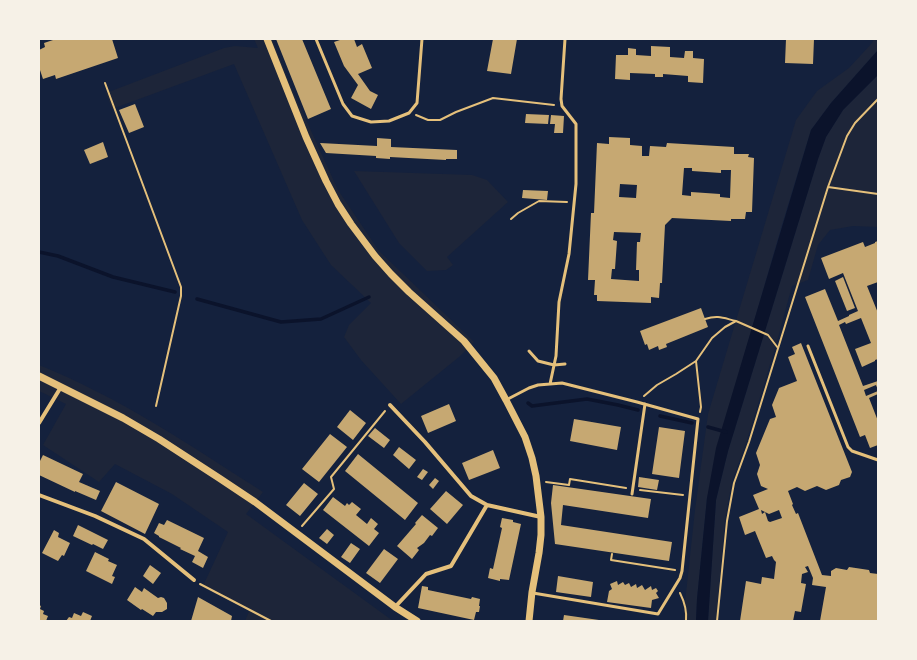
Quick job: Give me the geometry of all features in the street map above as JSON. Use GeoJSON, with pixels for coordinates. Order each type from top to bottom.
{"type":"FeatureCollection","features":[{"type":"Feature","properties":{"kind":"street"},"geometry":{"type":"LineString","coordinates":[[267,39],[306,137],[338,204],[374,256],[409,292],[464,341],[494,378],[525,437],[536,476],[541,518],[539,553],[532,592],[529,621]]}},
{"type":"Feature","properties":{"kind":"street"},"geometry":{"type":"LineString","coordinates":[[39,376],[123,418],[159,439],[255,502],[395,607],[416,621]]}},
{"type":"Feature","properties":{"kind":"street"},"geometry":{"type":"LineString","coordinates":[[39,423],[61,387]]}},
{"type":"Feature","properties":{"kind":"street"},"geometry":{"type":"LineString","coordinates":[[390,405],[425,442],[471,496],[487,505],[541,518]]}},
{"type":"Feature","properties":{"kind":"street"},"geometry":{"type":"LineString","coordinates":[[39,495],[95,516],[144,539],[194,580]]}},
{"type":"Feature","properties":{"kind":"street"},"geometry":{"type":"LineString","coordinates":[[395,607],[426,574],[452,566],[487,505]]}},
{"type":"Feature","properties":{"kind":"lane"},"geometry":{"type":"LineString","coordinates":[[316,39],[343,104],[352,116],[371,122],[389,121],[409,113],[417,103],[422,39]]}},
{"type":"Feature","properties":{"kind":"lane"},"geometry":{"type":"LineString","coordinates":[[550,384],[556,356],[559,302],[569,254],[576,184],[576,124],[562,106],[561,99],[566,39]]}},
{"type":"Feature","properties":{"kind":"lane"},"geometry":{"type":"LineString","coordinates":[[808,346],[848,447],[852,451],[878,460]]}},
{"type":"Feature","properties":{"kind":"lane"},"geometry":{"type":"LineString","coordinates":[[529,351],[538,361],[554,365],[565,364]]}},
{"type":"Feature","properties":{"kind":"lane"},"geometry":{"type":"LineString","coordinates":[[506,400],[538,385],[562,383],[698,419],[682,571],[680,578],[658,614],[532,592]]}},
{"type":"Feature","properties":{"kind":"lane"},"geometry":{"type":"LineString","coordinates":[[632,494],[645,404]]}},
{"type":"Feature","properties":{"kind":"path"},"geometry":{"type":"LineString","coordinates":[[105,83],[181,287],[181,296],[156,406]]}},
{"type":"Feature","properties":{"kind":"path"},"geometry":{"type":"LineString","coordinates":[[409,113],[428,120],[440,120],[456,112],[493,98],[562,106]]}},
{"type":"Feature","properties":{"kind":"path"},"geometry":{"type":"LineString","coordinates":[[718,621],[727,521],[734,483],[749,442],[779,348],[828,187],[847,136],[855,123],[878,99]]}},
{"type":"Feature","properties":{"kind":"path"},"geometry":{"type":"LineString","coordinates":[[828,187],[878,194]]}},
{"type":"Feature","properties":{"kind":"path"},"geometry":{"type":"LineString","coordinates":[[511,219],[518,213],[539,202],[574,202]]}},
{"type":"Feature","properties":{"kind":"path"},"geometry":{"type":"LineString","coordinates":[[705,319],[719,316],[736,321],[768,334],[779,348]]}},
{"type":"Feature","properties":{"kind":"path"},"geometry":{"type":"LineString","coordinates":[[637,402],[657,385],[696,361],[712,338],[725,327],[736,321]]}},
{"type":"Feature","properties":{"kind":"path"},"geometry":{"type":"LineString","coordinates":[[696,361],[701,407],[698,419]]}},
{"type":"Feature","properties":{"kind":"path"},"geometry":{"type":"LineString","coordinates":[[296,533],[334,489],[331,477],[390,405]]}},
{"type":"Feature","properties":{"kind":"path"},"geometry":{"type":"LineString","coordinates":[[553,483],[569,485],[570,479],[632,489],[690,496]]}},
{"type":"Feature","properties":{"kind":"path"},"geometry":{"type":"LineString","coordinates":[[612,554],[611,560],[682,571]]}},
{"type":"Feature","properties":{"kind":"path"},"geometry":{"type":"LineString","coordinates":[[194,580],[271,621]]}},
{"type":"Feature","properties":{"kind":"path"},"geometry":{"type":"LineString","coordinates":[[676,585],[683,598],[687,614],[686,621]]}},
{"type":"Feature","properties":{"kind":"shaded area"},"geometry":{"type":"Polygon","coordinates":[[[254,39],[272,39],[292,89],[338,190],[379,251],[474,342],[459,357],[401,404],[361,360],[344,337],[349,325],[371,303],[331,265],[302,220],[234,64],[112,109],[106,93],[224,48],[235,46],[258,48],[254,39]]]}},
{"type":"Feature","properties":{"kind":"shaded area"},"geometry":{"type":"Polygon","coordinates":[[[874,39],[878,39],[878,50],[831,103],[811,130],[744,356],[707,498],[696,621],[683,621],[695,510],[708,414],[796,120],[817,91],[849,68],[874,39]]]}},
{"type":"Feature","properties":{"kind":"shaded area"},"geometry":{"type":"Polygon","coordinates":[[[878,50],[878,75],[843,110],[826,137],[818,159],[728,451],[716,500],[708,621],[696,621],[707,498],[716,448],[811,130],[831,103],[878,50]]]}},
{"type":"Feature","properties":{"kind":"shaded area"},"geometry":{"type":"Polygon","coordinates":[[[878,75],[878,227],[853,226],[830,230],[818,245],[808,280],[792,286],[747,440],[732,481],[725,519],[716,621],[708,621],[716,500],[728,451],[818,159],[826,137],[843,110],[878,75]]]}},
{"type":"Feature","properties":{"kind":"shaded area"},"geometry":{"type":"Polygon","coordinates":[[[354,171],[472,175],[487,180],[508,202],[447,257],[453,265],[446,270],[427,271],[399,243],[354,171]]]}},
{"type":"Feature","properties":{"kind":"shaded area"},"geometry":{"type":"Polygon","coordinates":[[[39,365],[98,392],[126,407],[182,440],[263,492],[246,514],[393,621],[245,621],[250,609],[203,586],[228,532],[172,494],[115,464],[99,482],[43,445],[66,404],[39,391],[39,365]]]}},
{"type":"Feature","properties":{"kind":"building"},"geometry":{"type":"Polygon","coordinates":[[[56,39],[112,39],[118,58],[56,79],[55,75],[43,79],[39,67],[39,50],[45,47],[44,43],[56,39]]]}},
{"type":"Feature","properties":{"kind":"building"},"geometry":{"type":"Polygon","coordinates":[[[276,39],[302,39],[331,109],[308,119],[276,39]]]}},
{"type":"Feature","properties":{"kind":"building"},"geometry":{"type":"Polygon","coordinates":[[[343,39],[354,39],[357,47],[362,44],[372,68],[358,74],[370,91],[378,95],[371,109],[351,98],[358,85],[344,66],[334,42],[343,39]]]}},
{"type":"Feature","properties":{"kind":"building"},"geometry":{"type":"Polygon","coordinates":[[[493,39],[517,39],[511,74],[487,71],[493,39]]]}},
{"type":"Feature","properties":{"kind":"building"},"geometry":{"type":"Polygon","coordinates":[[[786,39],[814,39],[813,64],[785,63],[786,39]]]}},
{"type":"Feature","properties":{"kind":"building"},"geometry":{"type":"Polygon","coordinates":[[[651,46],[670,47],[670,57],[684,58],[685,51],[693,51],[693,58],[704,59],[703,83],[688,82],[688,76],[663,74],[663,77],[655,77],[655,74],[630,73],[630,80],[615,79],[616,55],[628,55],[628,48],[636,49],[636,55],[651,56],[651,46]]]}},
{"type":"Feature","properties":{"kind":"building"},"geometry":{"type":"Polygon","coordinates":[[[135,104],[144,127],[129,133],[119,110],[135,104]]]}},
{"type":"Feature","properties":{"kind":"building"},"geometry":{"type":"Polygon","coordinates":[[[526,114],[549,115],[548,124],[525,123],[526,114]]]}},
{"type":"Feature","properties":{"kind":"building"},"geometry":{"type":"Polygon","coordinates":[[[551,115],[564,116],[563,133],[554,133],[555,124],[550,124],[551,115]]]}},
{"type":"Feature","properties":{"kind":"building"},"geometry":{"type":"Polygon","coordinates":[[[609,137],[630,138],[630,145],[642,146],[642,156],[649,156],[650,146],[666,147],[667,143],[734,147],[734,154],[749,154],[748,157],[754,158],[752,212],[746,212],[745,219],[731,219],[731,221],[672,218],[665,225],[662,283],[660,283],[659,298],[651,297],[651,303],[597,301],[597,295],[594,295],[595,280],[588,280],[591,213],[594,213],[597,143],[609,144],[609,137]],[[684,168],[682,195],[691,196],[691,192],[720,194],[720,197],[730,198],[731,170],[721,170],[721,173],[692,171],[692,168],[684,168]],[[620,184],[619,197],[636,198],[637,185],[620,184]],[[614,232],[613,240],[617,241],[615,269],[612,269],[611,279],[639,281],[639,270],[636,270],[637,242],[640,242],[641,233],[614,232]]]}},
{"type":"Feature","properties":{"kind":"building"},"geometry":{"type":"Polygon","coordinates":[[[377,138],[391,139],[391,147],[457,150],[457,159],[446,160],[390,157],[390,159],[376,158],[376,156],[326,153],[320,143],[377,146],[377,138]]]}},
{"type":"Feature","properties":{"kind":"building"},"geometry":{"type":"Polygon","coordinates":[[[103,142],[108,157],[90,164],[84,150],[103,142]]]}},
{"type":"Feature","properties":{"kind":"building"},"geometry":{"type":"Polygon","coordinates":[[[523,190],[548,191],[547,200],[522,198],[523,190]]]}},
{"type":"Feature","properties":{"kind":"building"},"geometry":{"type":"Polygon","coordinates":[[[878,241],[878,282],[867,286],[878,313],[878,359],[862,367],[855,349],[871,343],[861,318],[839,325],[863,386],[878,381],[878,390],[876,385],[864,390],[866,396],[878,391],[878,394],[869,398],[878,421],[878,445],[870,448],[865,435],[860,437],[805,297],[825,289],[838,321],[858,311],[843,273],[829,279],[821,258],[863,242],[865,247],[878,241]]]}},
{"type":"Feature","properties":{"kind":"building"},"geometry":{"type":"Polygon","coordinates":[[[843,277],[855,308],[847,311],[835,281],[843,277]]]}},
{"type":"Feature","properties":{"kind":"building"},"geometry":{"type":"Polygon","coordinates":[[[701,308],[708,327],[666,344],[667,347],[659,350],[658,346],[649,350],[647,344],[645,345],[640,331],[701,308]]]}},
{"type":"Feature","properties":{"kind":"building"},"geometry":{"type":"Polygon","coordinates":[[[801,343],[852,472],[850,477],[841,480],[839,485],[826,490],[817,486],[805,491],[797,487],[788,491],[793,504],[792,505],[796,514],[798,513],[822,575],[831,576],[831,571],[836,568],[847,570],[849,567],[869,570],[870,573],[878,574],[878,621],[820,621],[826,587],[812,585],[813,578],[808,566],[805,567],[808,572],[802,574],[801,583],[806,584],[801,612],[795,611],[793,621],[740,621],[746,581],[761,584],[762,577],[774,579],[776,562],[772,556],[766,558],[755,531],[745,535],[739,517],[759,509],[753,495],[768,489],[761,486],[757,474],[760,465],[756,453],[770,419],[776,417],[772,405],[779,388],[797,381],[788,357],[795,354],[792,347],[801,343]],[[779,510],[769,514],[765,512],[768,521],[770,522],[782,518],[779,510]]]}},
{"type":"Feature","properties":{"kind":"building"},"geometry":{"type":"Polygon","coordinates":[[[449,404],[456,421],[428,433],[421,416],[449,404]]]}},
{"type":"Feature","properties":{"kind":"building"},"geometry":{"type":"Polygon","coordinates":[[[350,410],[366,423],[353,440],[337,427],[350,410]]]}},
{"type":"Feature","properties":{"kind":"building"},"geometry":{"type":"Polygon","coordinates":[[[574,419],[621,427],[617,450],[570,441],[574,419]]]}},
{"type":"Feature","properties":{"kind":"building"},"geometry":{"type":"Polygon","coordinates":[[[659,427],[685,431],[679,478],[652,474],[659,427]]]}},
{"type":"Feature","properties":{"kind":"building"},"geometry":{"type":"Polygon","coordinates":[[[375,428],[390,440],[384,448],[368,436],[375,428]]]}},
{"type":"Feature","properties":{"kind":"building"},"geometry":{"type":"Polygon","coordinates":[[[330,434],[347,447],[319,482],[302,469],[330,434]]]}},
{"type":"Feature","properties":{"kind":"building"},"geometry":{"type":"Polygon","coordinates":[[[399,447],[416,460],[409,469],[393,455],[399,447]]]}},
{"type":"Feature","properties":{"kind":"building"},"geometry":{"type":"Polygon","coordinates":[[[493,450],[500,468],[469,480],[462,463],[493,450]]]}},
{"type":"Feature","properties":{"kind":"building"},"geometry":{"type":"Polygon","coordinates":[[[358,454],[418,503],[405,520],[345,471],[358,454]]]}},
{"type":"Feature","properties":{"kind":"building"},"geometry":{"type":"Polygon","coordinates":[[[43,455],[83,474],[79,482],[100,491],[96,500],[39,475],[39,463],[43,455]]]}},
{"type":"Feature","properties":{"kind":"building"},"geometry":{"type":"Polygon","coordinates":[[[423,469],[428,472],[422,480],[417,477],[423,469]]]}},
{"type":"Feature","properties":{"kind":"building"},"geometry":{"type":"Polygon","coordinates":[[[639,477],[659,480],[657,490],[638,487],[639,477]]]}},
{"type":"Feature","properties":{"kind":"building"},"geometry":{"type":"Polygon","coordinates":[[[435,478],[439,481],[433,489],[429,485],[435,478]]]}},
{"type":"Feature","properties":{"kind":"building"},"geometry":{"type":"Polygon","coordinates":[[[116,482],[159,504],[145,534],[101,511],[116,482]]]}},
{"type":"Feature","properties":{"kind":"building"},"geometry":{"type":"Polygon","coordinates":[[[304,483],[318,494],[300,516],[286,505],[304,483]]]}},
{"type":"Feature","properties":{"kind":"building"},"geometry":{"type":"Polygon","coordinates":[[[553,485],[651,499],[648,518],[563,505],[561,525],[672,542],[669,561],[555,544],[551,503],[553,485]]]}},
{"type":"Feature","properties":{"kind":"building"},"geometry":{"type":"Polygon","coordinates":[[[446,491],[463,505],[447,524],[430,509],[446,491]]]}},
{"type":"Feature","properties":{"kind":"building"},"geometry":{"type":"Polygon","coordinates":[[[333,497],[345,506],[347,503],[349,505],[352,502],[361,509],[356,515],[367,524],[371,518],[378,524],[374,529],[379,533],[369,546],[323,510],[333,497]]]}},
{"type":"Feature","properties":{"kind":"building"},"geometry":{"type":"Polygon","coordinates":[[[422,515],[438,528],[432,536],[430,535],[424,543],[417,548],[419,550],[412,559],[397,546],[422,515]]]}},
{"type":"Feature","properties":{"kind":"building"},"geometry":{"type":"Polygon","coordinates":[[[502,518],[513,520],[513,522],[521,524],[509,580],[500,579],[500,581],[488,578],[490,568],[493,569],[502,528],[500,527],[502,518]]]}},
{"type":"Feature","properties":{"kind":"building"},"geometry":{"type":"Polygon","coordinates":[[[167,520],[204,538],[198,551],[208,557],[203,568],[192,562],[195,556],[180,549],[181,548],[154,533],[159,523],[164,525],[167,520]]]}},
{"type":"Feature","properties":{"kind":"building"},"geometry":{"type":"Polygon","coordinates":[[[78,525],[108,540],[103,549],[73,536],[78,525]]]}},
{"type":"Feature","properties":{"kind":"building"},"geometry":{"type":"Polygon","coordinates":[[[327,529],[334,535],[327,544],[319,538],[327,529]]]}},
{"type":"Feature","properties":{"kind":"building"},"geometry":{"type":"Polygon","coordinates":[[[54,530],[59,533],[58,537],[70,543],[64,556],[62,555],[58,561],[42,553],[54,530]]]}},
{"type":"Feature","properties":{"kind":"building"},"geometry":{"type":"Polygon","coordinates":[[[351,543],[360,549],[350,563],[341,557],[351,543]]]}},
{"type":"Feature","properties":{"kind":"building"},"geometry":{"type":"Polygon","coordinates":[[[384,549],[398,559],[380,583],[366,573],[384,549]]]}},
{"type":"Feature","properties":{"kind":"building"},"geometry":{"type":"Polygon","coordinates":[[[95,552],[117,565],[112,576],[115,577],[112,584],[86,571],[95,552]]]}},
{"type":"Feature","properties":{"kind":"building"},"geometry":{"type":"Polygon","coordinates":[[[150,565],[161,573],[153,584],[143,576],[150,565]]]}},
{"type":"Feature","properties":{"kind":"building"},"geometry":{"type":"Polygon","coordinates":[[[558,576],[593,582],[591,597],[556,592],[558,576]]]}},
{"type":"Feature","properties":{"kind":"building"},"geometry":{"type":"Polygon","coordinates":[[[617,581],[618,585],[623,582],[625,585],[629,583],[631,587],[636,584],[637,588],[642,585],[645,590],[651,586],[652,590],[656,588],[658,591],[656,593],[659,598],[652,600],[651,608],[607,602],[609,591],[612,589],[610,584],[617,581]]]}},
{"type":"Feature","properties":{"kind":"building"},"geometry":{"type":"Polygon","coordinates":[[[422,586],[428,587],[428,590],[471,599],[472,597],[480,599],[479,612],[476,612],[474,620],[418,608],[422,586]]]}},
{"type":"Feature","properties":{"kind":"building"},"geometry":{"type":"Polygon","coordinates":[[[135,587],[142,592],[144,588],[158,598],[164,598],[167,603],[167,609],[162,612],[156,612],[153,616],[142,609],[141,610],[127,600],[135,587]]]}},
{"type":"Feature","properties":{"kind":"building"},"geometry":{"type":"Polygon","coordinates":[[[198,597],[232,616],[231,621],[191,621],[198,597]]]}},
{"type":"Feature","properties":{"kind":"building"},"geometry":{"type":"Polygon","coordinates":[[[39,605],[41,606],[40,609],[44,611],[43,614],[48,616],[46,621],[39,621],[39,605]]]}},
{"type":"Feature","properties":{"kind":"building"},"geometry":{"type":"Polygon","coordinates":[[[83,612],[92,616],[90,621],[66,621],[69,617],[72,618],[74,613],[81,616],[83,612]]]}},
{"type":"Feature","properties":{"kind":"building"},"geometry":{"type":"Polygon","coordinates":[[[564,615],[599,620],[599,621],[563,621],[564,615]]]}},
{"type":"Feature","properties":{"kind":"waterway"},"geometry":{"type":"LineString","coordinates":[[39,252],[58,256],[113,277],[175,292]]}},
{"type":"Feature","properties":{"kind":"waterway"},"geometry":{"type":"LineString","coordinates":[[197,299],[281,322],[321,319],[369,297]]}},
{"type":"Feature","properties":{"kind":"waterway"},"geometry":{"type":"LineString","coordinates":[[528,403],[532,406],[587,399],[638,410]]}},
{"type":"Feature","properties":{"kind":"waterway"},"geometry":{"type":"LineString","coordinates":[[660,416],[692,423]]}},
{"type":"Feature","properties":{"kind":"waterway"},"geometry":{"type":"LineString","coordinates":[[708,427],[726,432]]}}]}
